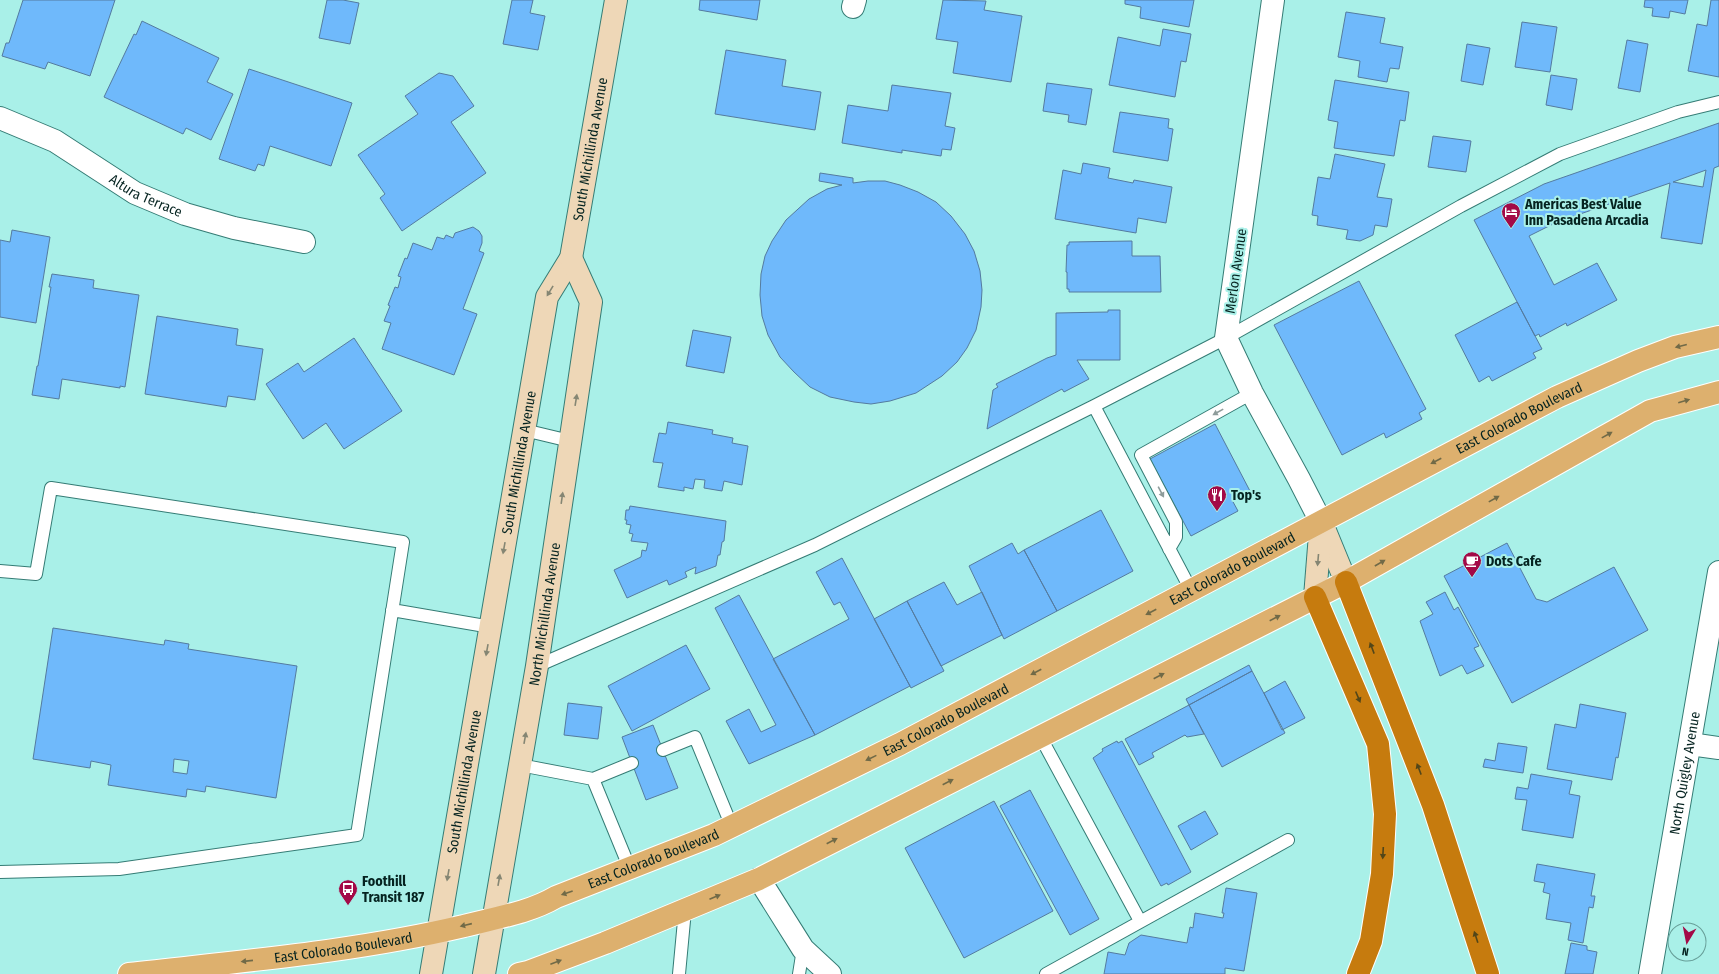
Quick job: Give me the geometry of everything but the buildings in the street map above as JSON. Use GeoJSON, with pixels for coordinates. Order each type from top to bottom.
{"type":"FeatureCollection","features":[{"type":"Feature","properties":{"kind":"highway"},"geometry":{"type":"LineString","coordinates":[[1346,582],[1433,805],[1488,974]]}},
{"type":"Feature","properties":{"kind":"highway"},"geometry":{"type":"LineString","coordinates":[[1315,597],[1378,744],[1385,814],[1382,874],[1371,940],[1358,974]]}},
{"type":"Feature","properties":{"kind":"main road","name":"South Michillinda Avenue"},"geometry":{"type":"LineString","coordinates":[[438,932],[547,297],[571,258],[616,0]]}},
{"type":"Feature","properties":{"kind":"main road","name":"North Michillinda Avenue"},"geometry":{"type":"LineString","coordinates":[[484,974],[537,666],[591,302],[571,258]]}},
{"type":"Feature","properties":{"kind":"main road","name":"East Colorado Boulevard"},"geometry":{"type":"LineString","coordinates":[[129,974],[320,952],[438,932],[493,919],[544,903],[630,869],[732,827],[900,744],[1557,397],[1638,361],[1676,347],[1719,337]]}},
{"type":"Feature","properties":{"kind":"main road"},"geometry":{"type":"LineString","coordinates":[[519,974],[605,943],[759,879],[1346,582],[1650,411],[1719,392]]}},
{"type":"Feature","properties":{"kind":"main road"},"geometry":{"type":"LineString","coordinates":[[1321,522],[1346,582]]}},
{"type":"Feature","properties":{"kind":"main road"},"geometry":{"type":"LineString","coordinates":[[1315,597],[1321,522]]}},
{"type":"Feature","properties":{"kind":"main road"},"geometry":{"type":"LineString","coordinates":[[431,974],[438,932]]}},
{"type":"Feature","properties":{"kind":"street","name":"Merlon Avenue"},"geometry":{"type":"LineString","coordinates":[[1226,338],[1274,0]]}},
{"type":"Feature","properties":{"kind":"street","name":"Altura Terrace"},"geometry":{"type":"LineString","coordinates":[[0,118],[55,141],[135,193],[185,214],[234,228],[304,242]]}},
{"type":"Feature","properties":{"kind":"street"},"geometry":{"type":"LineString","coordinates":[[1226,338],[1252,393],[1300,479],[1321,522]]}},
{"type":"Feature","properties":{"kind":"street","name":"North Quigley Avenue"},"geometry":{"type":"LineString","coordinates":[[1650,974],[1717,594],[1719,572]]}},
{"type":"Feature","properties":{"kind":"street"},"geometry":{"type":"LineString","coordinates":[[1690,744],[1719,748]]}},
{"type":"Feature","properties":{"kind":"street"},"geometry":{"type":"LineString","coordinates":[[759,879],[803,949],[830,974]]}},
{"type":"Feature","properties":{"kind":"lane"},"geometry":{"type":"LineString","coordinates":[[537,666],[815,545],[1094,406],[1226,338],[1461,206],[1560,154],[1678,112],[1719,102]]}},
{"type":"Feature","properties":{"kind":"lane"},"geometry":{"type":"LineString","coordinates":[[1170,549],[1176,538],[1176,522],[1141,455],[1252,393]]}},
{"type":"Feature","properties":{"kind":"lane"},"geometry":{"type":"LineString","coordinates":[[1094,406],[1191,590]]}},
{"type":"Feature","properties":{"kind":"lane"},"geometry":{"type":"LineString","coordinates":[[524,430],[570,441]]}},
{"type":"Feature","properties":{"kind":"lane"},"geometry":{"type":"LineString","coordinates":[[0,571],[36,574],[51,488],[403,542],[357,835],[119,869],[0,872]]}},
{"type":"Feature","properties":{"kind":"lane"},"geometry":{"type":"LineString","coordinates":[[392,610],[490,627]]}},
{"type":"Feature","properties":{"kind":"lane"},"geometry":{"type":"LineString","coordinates":[[1040,736],[1140,921]]}},
{"type":"Feature","properties":{"kind":"lane"},"geometry":{"type":"LineString","coordinates":[[663,750],[694,737],[732,827]]}},
{"type":"Feature","properties":{"kind":"lane"},"geometry":{"type":"LineString","coordinates":[[520,765],[593,779],[632,763]]}},
{"type":"Feature","properties":{"kind":"lane"},"geometry":{"type":"LineString","coordinates":[[593,779],[630,869]]}},
{"type":"Feature","properties":{"kind":"lane"},"geometry":{"type":"LineString","coordinates":[[1046,974],[1288,840]]}},
{"type":"Feature","properties":{"kind":"lane"},"geometry":{"type":"LineString","coordinates":[[679,974],[685,910]]}},
{"type":"Feature","properties":{"kind":"lane"},"geometry":{"type":"LineString","coordinates":[[798,974],[803,949]]}},
{"type":"Feature","properties":{"kind":"place","name":"Americas Best Value Inn Pasadena Arcadia"},"geometry":{"type":"Point","coordinates":[1511,229]}},
{"type":"Feature","properties":{"kind":"place","name":"Top's"},"geometry":{"type":"Point","coordinates":[1217,512]}},
{"type":"Feature","properties":{"kind":"place","name":"Dots Cafe"},"geometry":{"type":"Point","coordinates":[1472,578]}},
{"type":"Feature","properties":{"kind":"place","name":"Foothill Transit 187"},"geometry":{"type":"Point","coordinates":[348,906]}}]}
